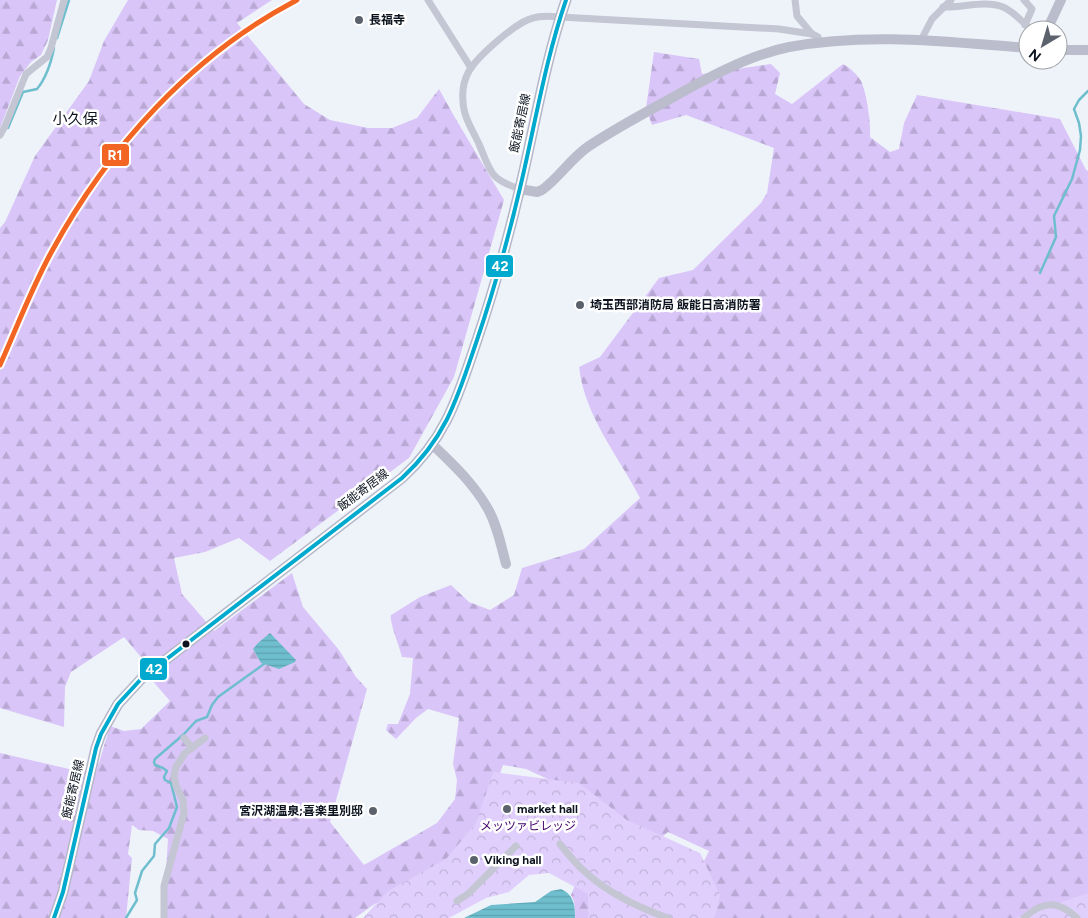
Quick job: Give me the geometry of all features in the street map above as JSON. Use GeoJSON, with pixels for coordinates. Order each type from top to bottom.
{"type":"FeatureCollection","features":[{"type":"Feature","properties":{"kind":"main road","name":"飯能寄居線"},"geometry":{"type":"LineString","coordinates":[[54,918],[63,892],[96,748],[106,722],[122,699],[142,678],[402,478],[432,445],[454,406],[503,256],[520,189],[552,41],[566,0]]}},
{"type":"Feature","properties":{"kind":"street"},"geometry":{"type":"LineString","coordinates":[[0,135],[26,74],[47,57],[64,0]]}},
{"type":"Feature","properties":{"kind":"street"},"geometry":{"type":"LineString","coordinates":[[428,0],[471,68]]}},
{"type":"Feature","properties":{"kind":"street"},"geometry":{"type":"LineString","coordinates":[[795,0],[797,16],[812,34]]}},
{"type":"Feature","properties":{"kind":"street"},"geometry":{"type":"LineString","coordinates":[[921,40],[932,19],[951,0]]}},
{"type":"Feature","properties":{"kind":"street"},"geometry":{"type":"LineString","coordinates":[[1024,0],[1032,9],[1030,20]]}},
{"type":"Feature","properties":{"kind":"street"},"geometry":{"type":"LineString","coordinates":[[1052,20],[1061,0]]}},
{"type":"Feature","properties":{"kind":"street"},"geometry":{"type":"LineString","coordinates":[[943,7],[954,8],[988,4],[1008,10],[1020,20]]}},
{"type":"Feature","properties":{"kind":"street"},"geometry":{"type":"LineString","coordinates":[[820,42],[818,37],[812,34],[769,29],[560,17],[533,18],[522,22],[482,55],[471,68],[462,100],[466,116],[492,175],[504,184],[537,192],[542,190],[587,148],[620,127],[723,71],[787,48],[820,42],[871,38],[1018,47]]}},
{"type":"Feature","properties":{"kind":"street"},"geometry":{"type":"LineString","coordinates":[[1068,50],[1088,50]]}},
{"type":"Feature","properties":{"kind":"street"},"geometry":{"type":"LineString","coordinates":[[432,445],[450,461],[488,508],[506,564]]}},
{"type":"Feature","properties":{"kind":"street"},"geometry":{"type":"LineString","coordinates":[[184,738],[192,748]]}},
{"type":"Feature","properties":{"kind":"street"},"geometry":{"type":"LineString","coordinates":[[164,918],[164,886],[184,813],[183,800],[176,786],[174,776],[179,760],[205,738]]}},
{"type":"Feature","properties":{"kind":"street"},"geometry":{"type":"LineString","coordinates":[[560,844],[583,870],[609,891],[668,918]]}},
{"type":"Feature","properties":{"kind":"street"},"geometry":{"type":"LineString","coordinates":[[457,901],[468,894],[516,846]]}},
{"type":"Feature","properties":{"kind":"street"},"geometry":{"type":"LineString","coordinates":[[1024,918],[1035,908],[1048,904],[1064,908],[1077,918]]}},
{"type":"Feature","properties":{"kind":"green space"},"geometry":{"type":"Polygon","coordinates":[[[0,0],[57,0],[48,40],[41,55],[31,62],[20,76],[0,128],[0,0]]]}},
{"type":"Feature","properties":{"kind":"green space"},"geometry":{"type":"Polygon","coordinates":[[[128,0],[272,0],[237,23],[304,104],[330,120],[368,128],[392,128],[417,118],[439,89],[504,200],[454,377],[409,458],[270,561],[239,538],[205,552],[174,558],[182,594],[214,631],[292,573],[303,607],[339,650],[356,677],[367,689],[330,822],[364,865],[437,823],[455,799],[457,780],[453,764],[459,718],[428,709],[416,718],[396,739],[386,730],[388,724],[398,724],[410,694],[413,658],[402,657],[393,629],[391,615],[420,597],[451,585],[469,602],[490,610],[514,595],[522,568],[584,549],[640,498],[595,419],[582,385],[579,367],[600,357],[659,278],[693,270],[761,203],[767,193],[774,148],[686,115],[652,125],[646,108],[654,52],[699,59],[702,74],[771,64],[780,73],[775,94],[792,104],[843,64],[851,69],[861,81],[868,109],[870,137],[890,152],[899,149],[904,123],[917,95],[1060,119],[1088,171],[1088,918],[714,918],[692,885],[709,851],[668,832],[651,846],[567,788],[526,769],[503,765],[473,841],[416,883],[373,905],[355,918],[163,918],[168,839],[153,831],[139,830],[132,825],[128,854],[132,858],[126,918],[0,918],[0,753],[82,772],[99,763],[110,726],[124,731],[141,729],[170,701],[151,679],[141,657],[124,637],[71,672],[65,687],[64,727],[0,708],[0,228],[5,222],[35,156],[89,81],[104,41],[128,0]]]}},
{"type":"Feature","properties":{"kind":"green space","name":"メッツァビレッジ"},"geometry":{"type":"Polygon","coordinates":[[[493,772],[579,783],[627,820],[700,853],[720,895],[715,918],[588,918],[588,894],[549,873],[529,875],[509,892],[486,898],[449,918],[363,918],[388,891],[446,859],[476,823],[493,772]]]}},
{"type":"Feature","properties":{"kind":"green space"},"geometry":{"type":"Polygon","coordinates":[[[579,875],[590,882],[595,918],[575,918],[574,901],[571,895],[579,875]]]}},
{"type":"Feature","properties":{"kind":"green space"},"geometry":{"type":"Polygon","coordinates":[[[1088,893],[1088,918],[1015,918],[1088,893]]]}},
{"type":"Feature","properties":{"kind":"water"},"geometry":{"type":"Polygon","coordinates":[[[270,633],[296,660],[295,662],[279,669],[261,663],[253,649],[270,633]]]}},
{"type":"Feature","properties":{"kind":"water"},"geometry":{"type":"Polygon","coordinates":[[[561,889],[569,894],[573,901],[575,918],[464,918],[491,905],[535,902],[551,891],[561,889]]]}},
{"type":"Feature","properties":{"kind":"waterway"},"geometry":{"type":"LineString","coordinates":[[57,38],[69,0]]}},
{"type":"Feature","properties":{"kind":"waterway"},"geometry":{"type":"LineString","coordinates":[[8,128],[23,92],[37,89],[46,75],[54,48]]}},
{"type":"Feature","properties":{"kind":"waterway"},"geometry":{"type":"LineString","coordinates":[[1040,273],[1056,237],[1054,216],[1072,179],[1080,150],[1081,136],[1074,109],[1079,100],[1088,91]]}},
{"type":"Feature","properties":{"kind":"waterway"},"geometry":{"type":"LineString","coordinates":[[126,918],[137,900],[135,893],[142,871],[154,856],[155,844],[169,828],[177,807],[171,783],[165,780],[164,777],[167,771],[155,765],[155,759],[196,721],[207,717],[218,697],[264,664]]}},
{"type":"Feature","properties":{"kind":"transit line","name":"R1"},"geometry":{"type":"LineString","coordinates":[[0,365],[31,293],[52,251],[74,213],[126,141],[188,76],[222,48],[259,22],[297,0]]}},
{"type":"Feature","properties":{"kind":"transit line","name":"42"},"geometry":{"type":"LineString","coordinates":[[54,918],[63,892],[96,748],[101,734],[118,704],[142,678],[402,478],[430,447],[449,415],[464,379],[506,245],[546,70],[566,0]]}},
{"type":"Feature","properties":{"kind":"place","name":"長福寺"},"geometry":{"type":"Point","coordinates":[359,20]}},
{"type":"Feature","properties":{"kind":"place","name":"埼玉西部消防局 飯能日高消防署"},"geometry":{"type":"Point","coordinates":[580,305]}},
{"type":"Feature","properties":{"kind":"place","name":"market hall"},"geometry":{"type":"Point","coordinates":[507,809]}},
{"type":"Feature","properties":{"kind":"place","name":"宮沢湖温泉;喜楽里別邸"},"geometry":{"type":"Point","coordinates":[373,811]}},
{"type":"Feature","properties":{"kind":"place","name":"Viking hall"},"geometry":{"type":"Point","coordinates":[474,860]}},
{"type":"Feature","properties":{"kind":"district","name":"小久保"},"geometry":{"type":"Point","coordinates":[75,119]}}]}
